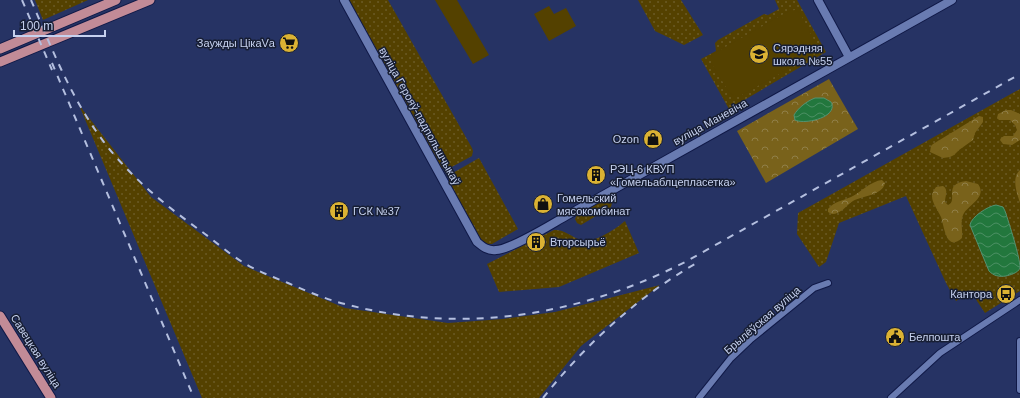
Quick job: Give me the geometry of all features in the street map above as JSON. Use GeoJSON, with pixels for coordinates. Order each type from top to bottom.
{"type":"FeatureCollection","features":[{"type":"Feature","properties":{"kind":"main road"},"geometry":{"type":"LineString","coordinates":[[0,49],[116,0]]}},
{"type":"Feature","properties":{"kind":"main road"},"geometry":{"type":"LineString","coordinates":[[3,61],[150,0]]}},
{"type":"Feature","properties":{"kind":"main road"},"geometry":{"type":"LineString","coordinates":[[0,49],[7,53],[3,61]]}},
{"type":"Feature","properties":{"kind":"main road","name":"Савецкая вуліца"},"geometry":{"type":"LineString","coordinates":[[0,316],[51,398]]}},
{"type":"Feature","properties":{"kind":"street","name":"вуліца Герояў-падпольшчыкаў"},"geometry":{"type":"LineString","coordinates":[[344,0],[477,242]]}},
{"type":"Feature","properties":{"kind":"street"},"geometry":{"type":"LineString","coordinates":[[818,0],[849,57]]}},
{"type":"Feature","properties":{"kind":"street","name":"вуліца Маневіча"},"geometry":{"type":"LineString","coordinates":[[477,242],[483,247],[496,250],[515,244],[952,0]]}},
{"type":"Feature","properties":{"kind":"street","name":"Брылёўская вуліца"},"geometry":{"type":"LineString","coordinates":[[699,398],[731,358],[750,340],[814,288],[828,283]]}},
{"type":"Feature","properties":{"kind":"street"},"geometry":{"type":"LineString","coordinates":[[891,398],[921,369],[940,354],[1020,301]]}},
{"type":"Feature","properties":{"kind":"street"},"geometry":{"type":"LineString","coordinates":[[1020,341],[1020,390]]}},
{"type":"Feature","properties":{"kind":"shaded area"},"geometry":{"type":"Polygon","coordinates":[[[35,0],[88,0],[43,20],[35,0]]]}},
{"type":"Feature","properties":{"kind":"shaded area"},"geometry":{"type":"Polygon","coordinates":[[[349,0],[388,0],[472,148],[472,156],[448,169],[440,167],[349,0]]]}},
{"type":"Feature","properties":{"kind":"shaded area"},"geometry":{"type":"Polygon","coordinates":[[[435,0],[457,0],[489,55],[473,64],[435,0]]]}},
{"type":"Feature","properties":{"kind":"shaded area"},"geometry":{"type":"Polygon","coordinates":[[[638,0],[681,0],[703,35],[684,45],[655,31],[638,0]]]}},
{"type":"Feature","properties":{"kind":"shaded area","name":"Сярэдняя школа №55"},"geometry":{"type":"Polygon","coordinates":[[[775,0],[797,0],[826,52],[729,109],[701,59],[716,51],[715,43],[718,40],[764,14],[768,15],[779,9],[775,0]]]}},
{"type":"Feature","properties":{"kind":"shaded area"},"geometry":{"type":"Polygon","coordinates":[[[549,6],[554,14],[566,8],[576,26],[549,41],[534,14],[549,6]]]}},
{"type":"Feature","properties":{"kind":"shaded area"},"geometry":{"type":"Polygon","coordinates":[[[795,10],[800,13],[816,44],[816,50],[813,55],[740,96],[734,96],[729,92],[711,63],[711,57],[713,54],[789,11],[795,10]]]}},
{"type":"Feature","properties":{"kind":"shaded area"},"geometry":{"type":"Polygon","coordinates":[[[1020,89],[1020,291],[985,313],[971,292],[956,301],[946,283],[906,196],[839,223],[826,262],[819,267],[797,234],[798,213],[1020,89]]]}},
{"type":"Feature","properties":{"kind":"shaded area"},"geometry":{"type":"Polygon","coordinates":[[[79,105],[151,197],[244,266],[345,308],[448,323],[503,319],[555,312],[660,285],[581,346],[539,398],[202,398],[79,105]]]}},
{"type":"Feature","properties":{"kind":"shaded area"},"geometry":{"type":"Polygon","coordinates":[[[479,158],[518,229],[492,244],[486,244],[482,241],[449,182],[451,174],[479,158]]]}},
{"type":"Feature","properties":{"kind":"shaded area"},"geometry":{"type":"Polygon","coordinates":[[[606,199],[612,203],[611,207],[581,225],[577,223],[575,219],[577,215],[606,199]]]}},
{"type":"Feature","properties":{"kind":"shaded area"},"geometry":{"type":"Polygon","coordinates":[[[625,221],[639,253],[559,287],[499,292],[487,264],[554,230],[564,232],[585,241],[597,238],[610,232],[625,221]]]}},
{"type":"Feature","properties":{"kind":"green space"},"geometry":{"type":"Polygon","coordinates":[[[829,79],[858,129],[766,183],[737,131],[829,79]]]}},
{"type":"Feature","properties":{"kind":"green space"},"geometry":{"type":"Polygon","coordinates":[[[1006,110],[1011,110],[1020,114],[1020,140],[1012,145],[1003,144],[1000,140],[1004,136],[1013,136],[1017,130],[1015,125],[1010,120],[999,120],[997,118],[998,114],[1006,110]]]}},
{"type":"Feature","properties":{"kind":"green space"},"geometry":{"type":"Polygon","coordinates":[[[979,116],[983,117],[983,122],[975,133],[973,140],[954,155],[943,158],[930,152],[933,144],[979,116]]]}},
{"type":"Feature","properties":{"kind":"green space"},"geometry":{"type":"Polygon","coordinates":[[[1020,170],[1020,203],[1015,181],[1017,173],[1020,170]]]}},
{"type":"Feature","properties":{"kind":"green space"},"geometry":{"type":"Polygon","coordinates":[[[882,180],[885,183],[876,193],[853,201],[836,214],[828,212],[828,209],[833,204],[851,197],[874,182],[882,180]]]}},
{"type":"Feature","properties":{"kind":"green space"},"geometry":{"type":"Polygon","coordinates":[[[966,181],[978,184],[980,193],[976,201],[965,211],[963,215],[962,238],[957,242],[952,242],[947,236],[941,217],[932,199],[932,195],[936,187],[943,186],[946,189],[945,202],[948,205],[951,203],[955,185],[966,181]]]}},
{"type":"Feature","properties":{"kind":"water"},"geometry":{"type":"Polygon","coordinates":[[[815,98],[824,98],[831,102],[832,107],[830,112],[826,116],[813,120],[795,120],[794,115],[798,110],[815,98]]]}},
{"type":"Feature","properties":{"kind":"water"},"geometry":{"type":"Polygon","coordinates":[[[996,205],[1003,207],[1005,211],[1020,263],[1020,268],[1018,271],[1014,274],[1006,276],[997,276],[989,271],[970,225],[973,219],[980,212],[996,205]]]}},
{"type":"Feature","properties":{"kind":"railway"},"geometry":{"type":"LineString","coordinates":[[22,0],[52,70]]}},
{"type":"Feature","properties":{"kind":"railway"},"geometry":{"type":"LineString","coordinates":[[31,0],[68,84],[86,116],[118,160],[158,198],[238,259],[254,269],[330,300],[389,313],[432,318],[476,319],[520,315],[563,307],[605,295],[647,280],[687,261],[1020,74]]}},
{"type":"Feature","properties":{"kind":"railway"},"geometry":{"type":"LineString","coordinates":[[52,63],[194,398]]}},
{"type":"Feature","properties":{"kind":"railway"},"geometry":{"type":"LineString","coordinates":[[543,398],[576,359],[632,307],[673,277],[695,264]]}},
{"type":"Feature","properties":{"kind":"place","name":"Заужды ЦікаVа"},"geometry":{"type":"Point","coordinates":[289,43]}},
{"type":"Feature","properties":{"kind":"place","name":"Сярэдняя школа №55"},"geometry":{"type":"Point","coordinates":[759,54]}},
{"type":"Feature","properties":{"kind":"place","name":"Ozon"},"geometry":{"type":"Point","coordinates":[653,139]}},
{"type":"Feature","properties":{"kind":"place","name":"РЭЦ-6 КВУП «Гомельаблцепласетка»"},"geometry":{"type":"Point","coordinates":[596,175]}},
{"type":"Feature","properties":{"kind":"place","name":"Гомельский мясокомбинат"},"geometry":{"type":"Point","coordinates":[543,204]}},
{"type":"Feature","properties":{"kind":"place","name":"ГСК №37"},"geometry":{"type":"Point","coordinates":[339,211]}},
{"type":"Feature","properties":{"kind":"place","name":"Вторсырьё"},"geometry":{"type":"Point","coordinates":[536,242]}},
{"type":"Feature","properties":{"kind":"place","name":"Кантора"},"geometry":{"type":"Point","coordinates":[1006,294]}},
{"type":"Feature","properties":{"kind":"place","name":"Белпошта"},"geometry":{"type":"Point","coordinates":[895,337]}}]}
